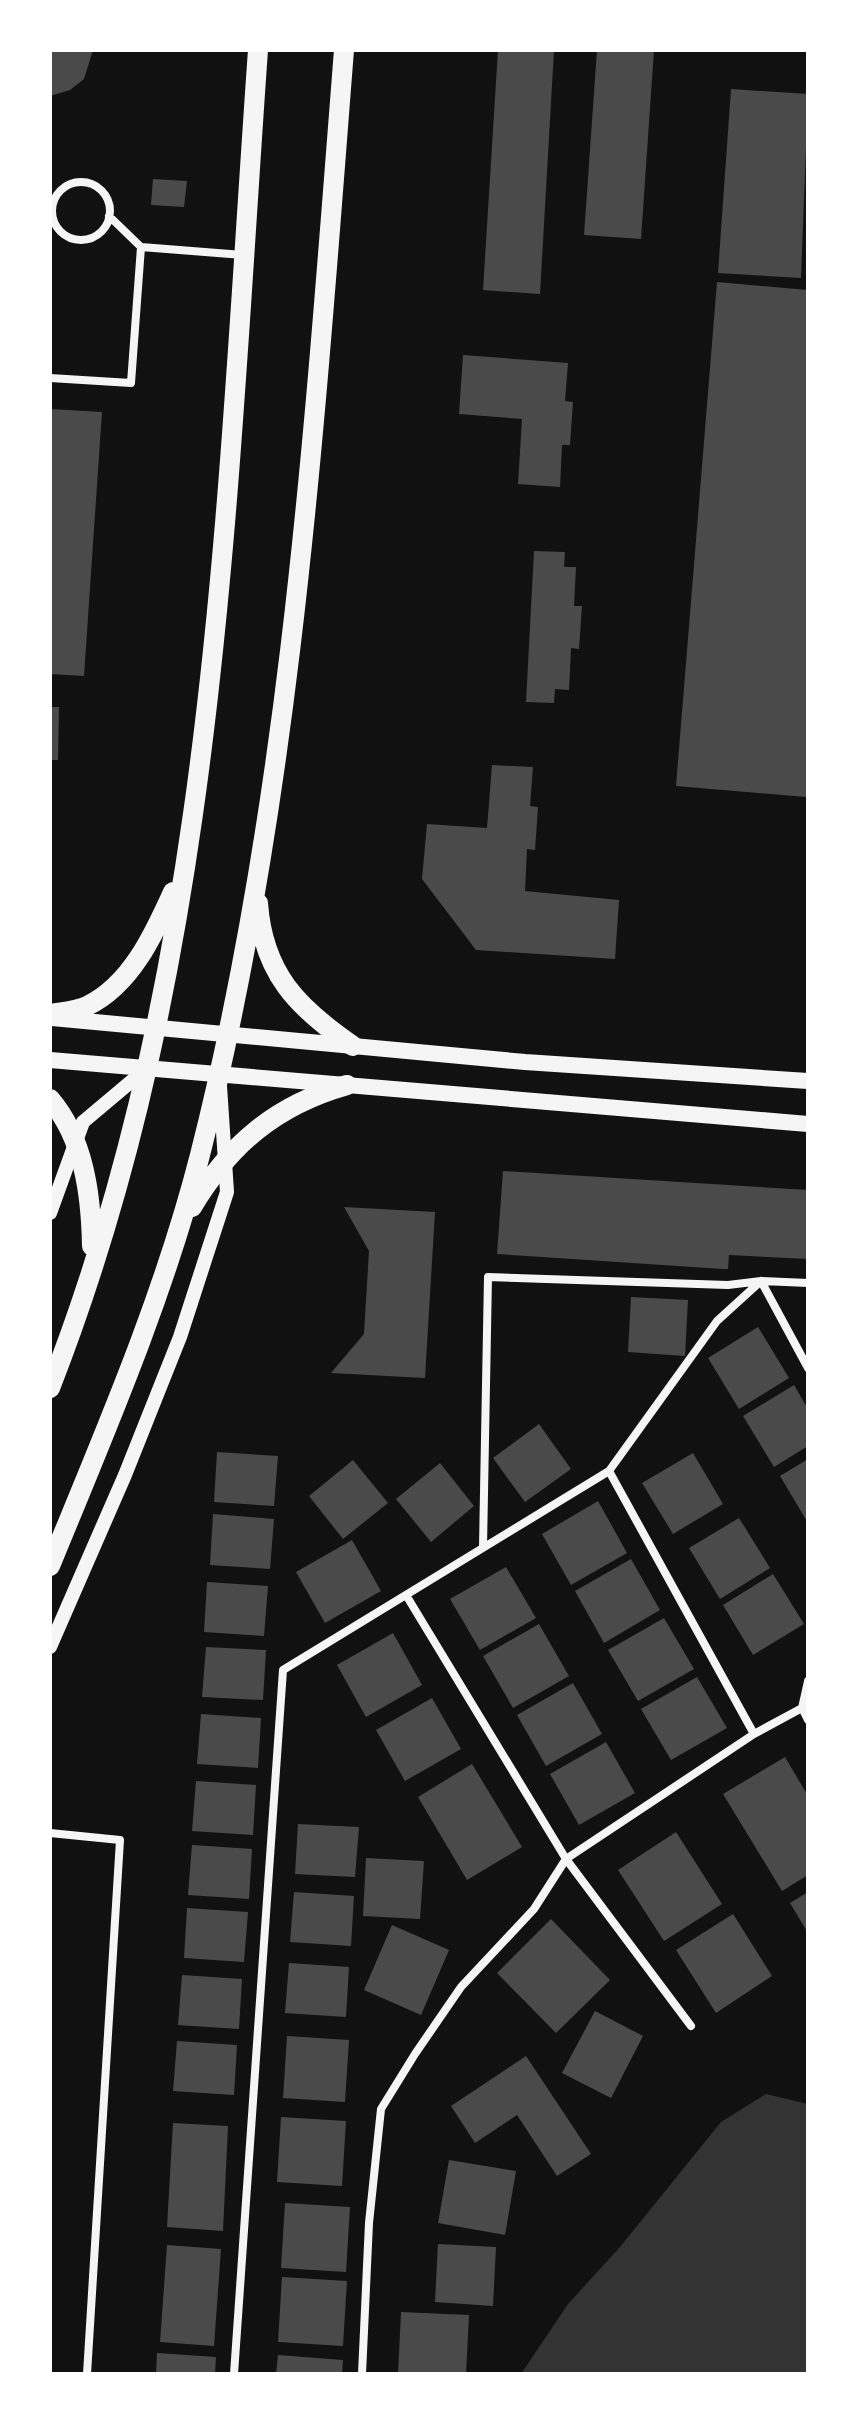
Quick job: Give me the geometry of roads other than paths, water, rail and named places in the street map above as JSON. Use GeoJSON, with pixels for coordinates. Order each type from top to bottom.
{"type":"FeatureCollection","features":[{"type":"Feature","properties":{"kind":"main road"},"geometry":{"type":"LineString","coordinates":[[50,1388],[92,1262],[146,1069],[186,863],[213,642],[258,50]]}},
{"type":"Feature","properties":{"kind":"main road"},"geometry":{"type":"LineString","coordinates":[[50,1566],[114,1409],[173,1242],[228,1033],[291,651],[344,50]]}},
{"type":"Feature","properties":{"kind":"main road"},"geometry":{"type":"LineString","coordinates":[[50,1016],[87,1006],[118,982],[143,953],[186,863]]}},
{"type":"Feature","properties":{"kind":"main road"},"geometry":{"type":"LineString","coordinates":[[256,875],[260,934],[272,966],[298,1002],[353,1046]]}},
{"type":"Feature","properties":{"kind":"main road"},"geometry":{"type":"LineString","coordinates":[[50,1016],[353,1046],[808,1081]]}},
{"type":"Feature","properties":{"kind":"main road"},"geometry":{"type":"LineString","coordinates":[[50,1060],[808,1124]]}},
{"type":"Feature","properties":{"kind":"main road"},"geometry":{"type":"LineString","coordinates":[[173,1242],[206,1184],[227,1157],[292,1104],[347,1085]]}},
{"type":"Feature","properties":{"kind":"main road"},"geometry":{"type":"LineString","coordinates":[[50,1099],[75,1142],[90,1208],[92,1262]]}},
{"type":"Feature","properties":{"kind":"street"},"geometry":{"type":"LineString","coordinates":[[109,216],[97,235],[75,239],[56,225],[54,202],[70,184],[91,184],[106,196],[109,216],[141,247],[243,255]]}},
{"type":"Feature","properties":{"kind":"street"},"geometry":{"type":"LineString","coordinates":[[50,378],[131,383],[141,247]]}},
{"type":"Feature","properties":{"kind":"street"},"geometry":{"type":"LineString","coordinates":[[50,1213],[83,1122],[146,1069]]}},
{"type":"Feature","properties":{"kind":"street"},"geometry":{"type":"LineString","coordinates":[[50,1647],[125,1475],[180,1337],[227,1192],[227,1157],[219,1076]]}},
{"type":"Feature","properties":{"kind":"street"},"geometry":{"type":"LineString","coordinates":[[483,1547],[488,1277],[728,1285],[761,1281],[808,1283]]}},
{"type":"Feature","properties":{"kind":"street"},"geometry":{"type":"LineString","coordinates":[[761,1281],[808,1368]]}},
{"type":"Feature","properties":{"kind":"street"},"geometry":{"type":"LineString","coordinates":[[234,2374],[283,1670],[609,1471],[717,1321],[761,1281]]}},
{"type":"Feature","properties":{"kind":"street"},"geometry":{"type":"LineString","coordinates":[[609,1471],[754,1734]]}},
{"type":"Feature","properties":{"kind":"street"},"geometry":{"type":"LineString","coordinates":[[406,1595],[566,1859],[691,2026]]}},
{"type":"Feature","properties":{"kind":"street"},"geometry":{"type":"LineString","coordinates":[[808,1681],[802,1708],[808,1720]]}},
{"type":"Feature","properties":{"kind":"street"},"geometry":{"type":"LineString","coordinates":[[362,2374],[369,2223],[381,2109],[461,1987],[534,1909],[566,1859],[754,1734],[802,1708]]}},
{"type":"Feature","properties":{"kind":"street"},"geometry":{"type":"LineString","coordinates":[[50,1833],[120,1840],[87,2374]]}}]}
